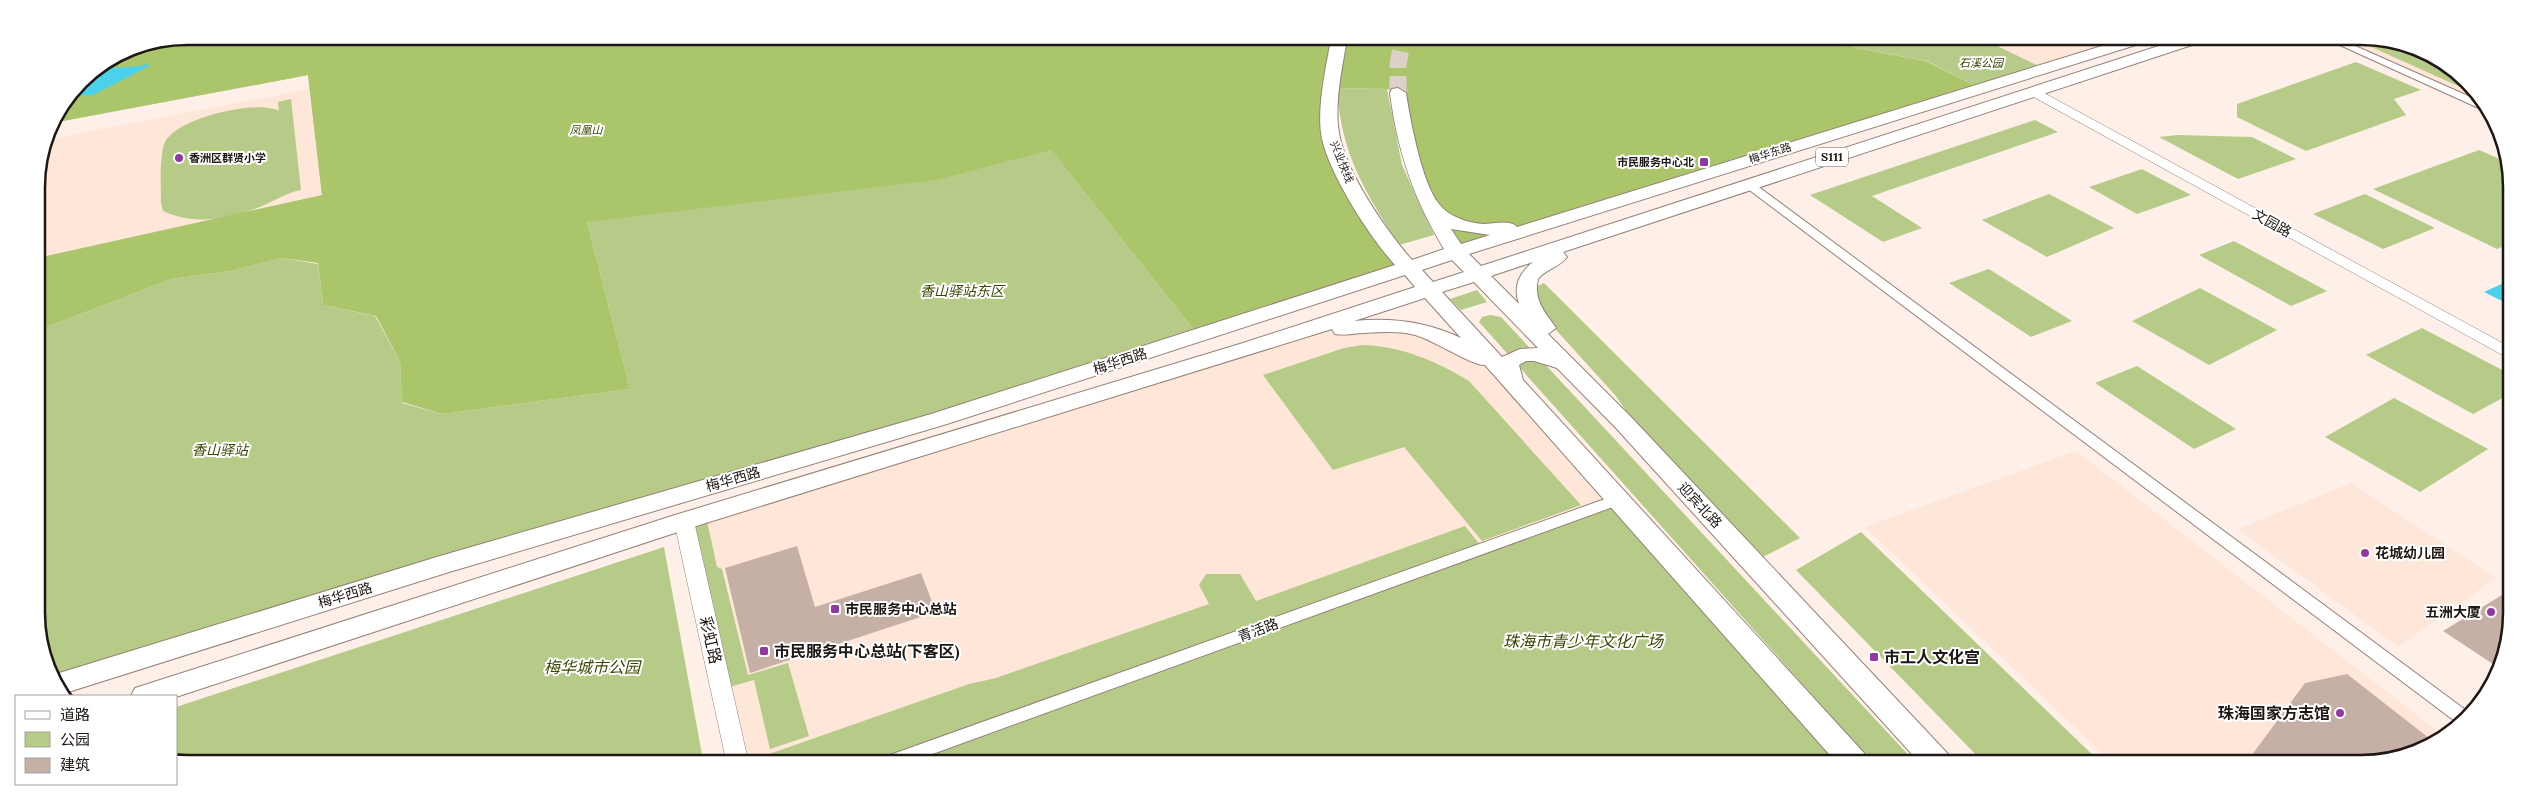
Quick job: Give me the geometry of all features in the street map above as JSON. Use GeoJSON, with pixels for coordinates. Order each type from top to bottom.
{"type":"FeatureCollection","features":[{"type":"Feature","properties":{"kind":"main road","name":"兴业快线"},"geometry":{"type":"LineString","coordinates":[[1338,45],[1332,70],[1329,109],[1332,138],[1336,152],[1362,204],[1390,247],[1408,268]]}},
{"type":"Feature","properties":{"kind":"main road","name":"梅华东路"},"geometry":{"type":"LineString","coordinates":[[1408,268],[2120,45]]}},
{"type":"Feature","properties":{"kind":"main road","name":"梅华东路"},"geometry":{"type":"LineString","coordinates":[[1476,274],[2177,45]]}},
{"type":"Feature","properties":{"kind":"main road"},"geometry":{"type":"LineString","coordinates":[[1398,93],[1407,152],[1418,182],[1456,252]]}},
{"type":"Feature","properties":{"kind":"main road"},"geometry":{"type":"LineString","coordinates":[[1431,208],[1442,218],[1457,226],[1494,230],[1528,222],[1623,193],[1673,184]]}},
{"type":"Feature","properties":{"kind":"main road"},"geometry":{"type":"LineString","coordinates":[[1624,423],[1605,394],[1533,313],[1525,296],[1527,282],[1537,268],[1547,261],[1667,219],[1705,198]]}},
{"type":"Feature","properties":{"kind":"main road","name":"迎宾北路"},"geometry":{"type":"LineString","coordinates":[[1456,252],[1624,423],[1932,755]]}},
{"type":"Feature","properties":{"kind":"main road"},"geometry":{"type":"LineString","coordinates":[[1408,268],[1619,499],[1848,755]]}},
{"type":"Feature","properties":{"kind":"main road","name":"梅华西路"},"geometry":{"type":"LineString","coordinates":[[64,683],[440,565],[948,416],[1408,268]]}},
{"type":"Feature","properties":{"kind":"main road","name":"梅华西路"},"geometry":{"type":"LineString","coordinates":[[148,695],[684,521],[1251,348],[1476,274]]}},
{"type":"Feature","properties":{"kind":"main road"},"geometry":{"type":"LineString","coordinates":[[1251,348],[1354,327],[1372,325],[1410,327],[1450,340],[1509,378]]}},
{"type":"Feature","properties":{"kind":"main road"},"geometry":{"type":"LineString","coordinates":[[1509,378],[1508,363],[1516,356],[1544,355],[1564,364]]}},
{"type":"Feature","properties":{"kind":"street"},"geometry":{"type":"LineString","coordinates":[[2345,45],[2475,103]]}},
{"type":"Feature","properties":{"kind":"street","name":"文园路"},"geometry":{"type":"LineString","coordinates":[[2035,92],[2503,350]]}},
{"type":"Feature","properties":{"kind":"street"},"geometry":{"type":"LineString","coordinates":[[1748,184],[2460,715]]}},
{"type":"Feature","properties":{"kind":"street","name":"青活路"},"geometry":{"type":"LineString","coordinates":[[910,755],[1619,499]]}},
{"type":"Feature","properties":{"kind":"street","name":"彩虹路"},"geometry":{"type":"LineString","coordinates":[[684,521],[737,755]]}},
{"type":"Feature","properties":{"kind":"shaded area"},"geometry":{"type":"Polygon","coordinates":[[[1996,45],[2119,45],[2041,67],[1996,45]]]}},
{"type":"Feature","properties":{"kind":"shaded area"},"geometry":{"type":"Polygon","coordinates":[[[2356,45],[2380,46],[2415,56],[2447,74],[2468,95],[2356,45]]]}},
{"type":"Feature","properties":{"kind":"shaded area","name":"香洲区群贤小学"},"geometry":{"type":"Polygon","coordinates":[[[309,89],[322,195],[45,256],[45,178],[54,138],[309,89]]]}},
{"type":"Feature","properties":{"kind":"shaded area"},"geometry":{"type":"Polygon","coordinates":[[[1410,327],[1503,372],[1619,499],[909,755],[737,755],[684,521],[1317,333],[1338,329],[1410,327]]]}},
{"type":"Feature","properties":{"kind":"shaded area"},"geometry":{"type":"Polygon","coordinates":[[[2076,451],[2439,732],[2398,750],[2370,755],[2104,755],[1865,527],[2076,451]]]}},
{"type":"Feature","properties":{"kind":"shaded area","name":"花城幼儿园"},"geometry":{"type":"Polygon","coordinates":[[[2351,483],[2496,578],[2398,647],[2238,529],[2351,483]]]}},
{"type":"Feature","properties":{"kind":"green space"},"geometry":{"type":"Polygon","coordinates":[[[178,45],[1512,45],[1051,150],[1198,335],[64,683],[53,659],[45,622],[45,328],[171,279],[230,271],[282,258],[318,264],[323,305],[375,316],[400,361],[402,403],[442,414],[630,389],[587,222],[322,195],[308,75],[62,121],[80,93],[108,69],[133,56],[150,50],[178,45]]]}},
{"type":"Feature","properties":{"kind":"green space","name":"凤凰山"},"geometry":{"type":"Polygon","coordinates":[[[178,45],[1850,45],[1856,48],[1926,61],[1978,87],[1456,252],[1418,182],[1398,93],[1387,89],[1337,88],[1331,138],[1408,268],[1198,335],[1051,150],[936,180],[587,222],[630,389],[442,414],[402,402],[400,361],[376,316],[323,305],[318,263],[282,258],[230,271],[171,279],[45,328],[45,256],[322,195],[308,75],[62,121],[80,93],[108,69],[133,56],[150,50],[178,45]]]}},
{"type":"Feature","properties":{"kind":"green space","name":"石溪公园"},"geometry":{"type":"Polygon","coordinates":[[[1850,45],[1995,45],[2041,67],[1978,87],[1927,61],[1856,48],[1850,45]]]}},
{"type":"Feature","properties":{"kind":"green space"},"geometry":{"type":"Polygon","coordinates":[[[2368,45],[2398,50],[2415,56],[2447,74],[2462,88],[2368,45]]]}},
{"type":"Feature","properties":{"kind":"green space"},"geometry":{"type":"Polygon","coordinates":[[[2356,62],[2421,90],[2394,99],[2406,115],[2306,151],[2237,117],[2237,104],[2356,62]]]}},
{"type":"Feature","properties":{"kind":"green space"},"geometry":{"type":"Polygon","coordinates":[[[1337,88],[1387,89],[1402,165],[1434,235],[1399,245],[1375,207],[1356,171],[1343,133],[1337,88]]]}},
{"type":"Feature","properties":{"kind":"green space"},"geometry":{"type":"Polygon","coordinates":[[[291,99],[301,190],[250,211],[213,219],[187,218],[163,211],[161,203],[162,155],[165,142],[172,133],[201,118],[236,109],[254,107],[279,111],[278,102],[291,99]]]}},
{"type":"Feature","properties":{"kind":"green space"},"geometry":{"type":"Polygon","coordinates":[[[2035,120],[2058,132],[1872,196],[1922,228],[1883,242],[1810,195],[2035,120]]]}},
{"type":"Feature","properties":{"kind":"green space"},"geometry":{"type":"Polygon","coordinates":[[[2178,135],[2252,137],[2296,159],[2238,179],[2159,137],[2178,135]]]}},
{"type":"Feature","properties":{"kind":"green space"},"geometry":{"type":"Polygon","coordinates":[[[2479,150],[2500,159],[2503,178],[2503,246],[2497,249],[2373,189],[2479,150]]]}},
{"type":"Feature","properties":{"kind":"green space"},"geometry":{"type":"Polygon","coordinates":[[[2142,169],[2191,195],[2137,214],[2089,187],[2142,169]]]}},
{"type":"Feature","properties":{"kind":"green space"},"geometry":{"type":"Polygon","coordinates":[[[2049,194],[2114,228],[2047,257],[1982,220],[2049,194]]]}},
{"type":"Feature","properties":{"kind":"green space"},"geometry":{"type":"Polygon","coordinates":[[[2365,194],[2435,228],[2383,249],[2313,214],[2365,194]]]}},
{"type":"Feature","properties":{"kind":"green space"},"geometry":{"type":"Polygon","coordinates":[[[2234,241],[2327,291],[2291,306],[2199,255],[2234,241]]]}},
{"type":"Feature","properties":{"kind":"green space"},"geometry":{"type":"Polygon","coordinates":[[[1989,269],[2072,321],[2031,337],[1949,283],[1989,269]]]}},
{"type":"Feature","properties":{"kind":"green space"},"geometry":{"type":"Polygon","coordinates":[[[1544,283],[1800,538],[1761,558],[1633,421],[1615,395],[1537,309],[1533,288],[1544,283]]]}},
{"type":"Feature","properties":{"kind":"green space"},"geometry":{"type":"Polygon","coordinates":[[[2200,288],[2277,330],[2209,365],[2132,321],[2200,288]]]}},
{"type":"Feature","properties":{"kind":"green space"},"geometry":{"type":"Polygon","coordinates":[[[1477,290],[1487,302],[1461,310],[1450,299],[1477,290]]]}},
{"type":"Feature","properties":{"kind":"green space"},"geometry":{"type":"Polygon","coordinates":[[[1490,315],[1501,317],[1908,755],[1866,755],[1479,322],[1482,317],[1490,315]]]}},
{"type":"Feature","properties":{"kind":"green space"},"geometry":{"type":"Polygon","coordinates":[[[2422,328],[2503,370],[2503,398],[2473,414],[2366,355],[2422,328]]]}},
{"type":"Feature","properties":{"kind":"green space"},"geometry":{"type":"Polygon","coordinates":[[[1362,345],[1391,348],[1418,356],[1444,367],[1469,381],[1581,505],[1482,541],[1404,447],[1333,470],[1263,375],[1344,348],[1362,345]]]}},
{"type":"Feature","properties":{"kind":"green space"},"geometry":{"type":"Polygon","coordinates":[[[2137,366],[2236,429],[2194,449],[2095,383],[2137,366]]]}},
{"type":"Feature","properties":{"kind":"green space"},"geometry":{"type":"Polygon","coordinates":[[[2394,398],[2488,449],[2420,492],[2325,437],[2394,398]]]}},
{"type":"Feature","properties":{"kind":"green space","name":"珠海市青少年文化广场"},"geometry":{"type":"Polygon","coordinates":[[[1619,499],[1844,755],[911,755],[1619,499]]]}},
{"type":"Feature","properties":{"kind":"green space"},"geometry":{"type":"Polygon","coordinates":[[[706,516],[717,567],[722,569],[748,675],[788,663],[809,736],[770,749],[754,680],[726,688],[687,522],[706,516]]]}},
{"type":"Feature","properties":{"kind":"green space"},"geometry":{"type":"Polygon","coordinates":[[[1465,526],[1481,546],[899,755],[766,755],[969,684],[996,678],[1209,604],[1199,585],[1206,574],[1240,574],[1256,601],[1465,526]]]}},
{"type":"Feature","properties":{"kind":"green space"},"geometry":{"type":"Polygon","coordinates":[[[1861,532],[2093,755],[1976,755],[1796,570],[1861,532]]]}},
{"type":"Feature","properties":{"kind":"green space","name":"梅华城市公园"},"geometry":{"type":"Polygon","coordinates":[[[664,547],[702,755],[178,755],[178,706],[664,547]]]}},
{"type":"Feature","properties":{"kind":"water"},"geometry":{"type":"Polygon","coordinates":[[[149,64],[149,66],[93,95],[78,96],[93,80],[109,69],[149,64]]]}},
{"type":"Feature","properties":{"kind":"water"},"geometry":{"type":"Polygon","coordinates":[[[2503,283],[2503,302],[2484,292],[2503,283]]]}},
{"type":"Feature","properties":{"kind":"building","name":"市民服务中心总站"},"geometry":{"type":"Polygon","coordinates":[[[797,546],[815,607],[921,573],[936,612],[750,673],[725,568],[797,546]]]}},
{"type":"Feature","properties":{"kind":"building","name":"五洲大厦"},"geometry":{"type":"Polygon","coordinates":[[[2503,594],[2502,632],[2493,664],[2443,631],[2503,594]]]}},
{"type":"Feature","properties":{"kind":"building","name":"珠海国家方志馆"},"geometry":{"type":"Polygon","coordinates":[[[2347,674],[2428,738],[2398,750],[2370,755],[2252,755],[2305,683],[2347,674]]]}},
{"type":"Feature","properties":{"kind":"tunnel"},"geometry":{"type":"LineString","coordinates":[[1398,93],[1398,64],[1402,45]]}},
{"type":"Feature","properties":{"kind":"place","name":"香洲区群贤小学"},"geometry":{"type":"Point","coordinates":[179,158]}},
{"type":"Feature","properties":{"kind":"place","name":"市民服务中心北"},"geometry":{"type":"Point","coordinates":[1704,162]}},
{"type":"Feature","properties":{"kind":"place","name":"花城幼儿园"},"geometry":{"type":"Point","coordinates":[2365,553]}},
{"type":"Feature","properties":{"kind":"place","name":"市民服务中心总站"},"geometry":{"type":"Point","coordinates":[835,609]}},
{"type":"Feature","properties":{"kind":"place","name":"五洲大厦"},"geometry":{"type":"Point","coordinates":[2491,612]}},
{"type":"Feature","properties":{"kind":"place","name":"市民服务中心总站(下客区)"},"geometry":{"type":"Point","coordinates":[764,651]}},
{"type":"Feature","properties":{"kind":"place","name":"市工人文化宫"},"geometry":{"type":"Point","coordinates":[1874,657]}},
{"type":"Feature","properties":{"kind":"place","name":"珠海国家方志馆"},"geometry":{"type":"Point","coordinates":[2340,713]}},
{"type":"Feature","properties":{"kind":"park label","name":"香山驿站东区"},"geometry":{"type":"Point","coordinates":[962,291]}},
{"type":"Feature","properties":{"kind":"park label","name":"香山驿站"},"geometry":{"type":"Point","coordinates":[220,450]}}]}
